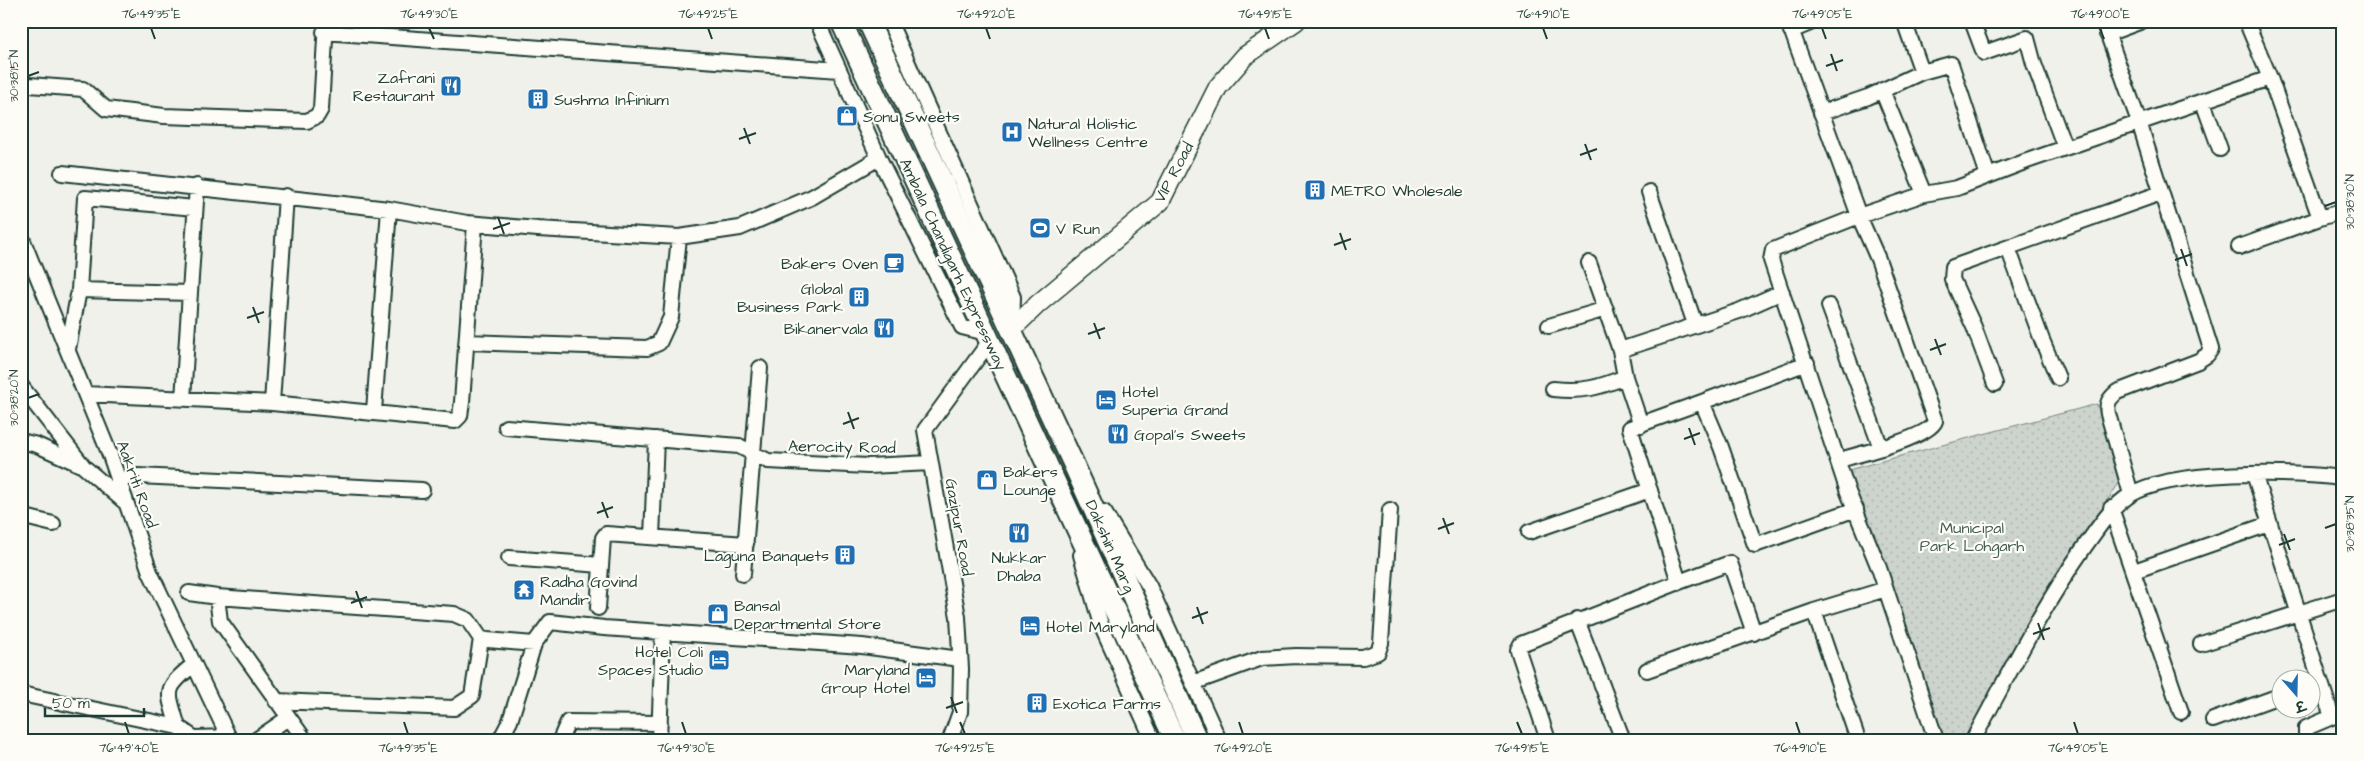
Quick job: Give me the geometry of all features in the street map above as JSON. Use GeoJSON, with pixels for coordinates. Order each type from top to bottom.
{"type":"FeatureCollection","features":[{"type":"Feature","properties":{"kind":"highway","name":"Ambala Chandigarh Expressway"},"geometry":{"type":"LineString","coordinates":[[841,21],[1175,740]]}},
{"type":"Feature","properties":{"kind":"highway","name":"Ambala Chandigarh Expressway"},"geometry":{"type":"LineString","coordinates":[[868,21],[1073,463]]}},
{"type":"Feature","properties":{"kind":"highway","name":"Dakshin Marg"},"geometry":{"type":"LineString","coordinates":[[1073,463],[1197,740]]}},
{"type":"Feature","properties":{"kind":"main road","name":"VIP Road"},"geometry":{"type":"LineString","coordinates":[[1011,330],[1038,304],[1160,202],[1218,87],[1245,56],[1296,21]]}},
{"type":"Feature","properties":{"kind":"street"},"geometry":{"type":"LineString","coordinates":[[817,21],[879,158],[962,327],[988,337]]}},
{"type":"Feature","properties":{"kind":"street"},"geometry":{"type":"LineString","coordinates":[[889,21],[1013,298],[1011,330]]}},
{"type":"Feature","properties":{"kind":"street"},"geometry":{"type":"LineString","coordinates":[[1815,21],[1790,26],[1859,216],[1878,259],[1935,421],[1933,426],[1926,431],[1880,448],[1839,460]]}},
{"type":"Feature","properties":{"kind":"street"},"geometry":{"type":"LineString","coordinates":[[1904,21],[1922,72]]}},
{"type":"Feature","properties":{"kind":"street"},"geometry":{"type":"LineString","coordinates":[[1972,21],[1984,53],[2027,38],[2034,64],[2065,148]]}},
{"type":"Feature","properties":{"kind":"street"},"geometry":{"type":"LineString","coordinates":[[2131,494],[2108,414],[2109,398],[2117,392],[2198,361],[2207,355],[2211,349],[2139,122],[2105,27],[2142,21]]}},
{"type":"Feature","properties":{"kind":"street"},"geometry":{"type":"LineString","coordinates":[[2246,21],[2270,78],[2320,218]]}},
{"type":"Feature","properties":{"kind":"street"},"geometry":{"type":"LineString","coordinates":[[21,82],[29,85],[83,89],[106,109],[164,116],[290,122],[307,121],[317,116],[321,109],[325,27],[839,70]]}},
{"type":"Feature","properties":{"kind":"street"},"geometry":{"type":"LineString","coordinates":[[1821,113],[1882,90],[1922,72],[1951,64],[1988,176]]}},
{"type":"Feature","properties":{"kind":"street"},"geometry":{"type":"LineString","coordinates":[[1936,740],[1886,589],[1848,492],[1839,460],[1826,427],[1807,363],[1771,260],[1773,250],[1859,216],[1924,194],[1957,188],[2065,148],[2270,78]]}},
{"type":"Feature","properties":{"kind":"street"},"geometry":{"type":"LineString","coordinates":[[1882,90],[1924,194]]}},
{"type":"Feature","properties":{"kind":"street"},"geometry":{"type":"LineString","coordinates":[[2203,102],[2220,149]]}},
{"type":"Feature","properties":{"kind":"street"},"geometry":{"type":"LineString","coordinates":[[62,173],[286,196],[389,209],[475,224],[538,230],[679,237],[740,228],[812,197],[879,158]]}},
{"type":"Feature","properties":{"kind":"street"},"geometry":{"type":"LineString","coordinates":[[183,399],[197,186]]}},
{"type":"Feature","properties":{"kind":"street"},"geometry":{"type":"LineString","coordinates":[[1649,192],[1695,324]]}},
{"type":"Feature","properties":{"kind":"street"},"geometry":{"type":"LineString","coordinates":[[1995,384],[1974,327],[1952,279],[1953,268],[2161,193]]}},
{"type":"Feature","properties":{"kind":"street"},"geometry":{"type":"LineString","coordinates":[[272,402],[286,196]]}},
{"type":"Feature","properties":{"kind":"street"},"geometry":{"type":"LineString","coordinates":[[68,349],[80,290],[85,198],[195,208]]}},
{"type":"Feature","properties":{"kind":"street"},"geometry":{"type":"LineString","coordinates":[[374,411],[389,209]]}},
{"type":"Feature","properties":{"kind":"street"},"geometry":{"type":"LineString","coordinates":[[2239,247],[2343,211]]}},
{"type":"Feature","properties":{"kind":"street"},"geometry":{"type":"LineString","coordinates":[[85,394],[272,402],[374,411],[455,421],[460,416],[461,409],[475,224]]}},
{"type":"Feature","properties":{"kind":"street","name":"Aakriti Road"},"geometry":{"type":"LineString","coordinates":[[21,236],[68,349],[127,503],[150,572],[230,738]]}},
{"type":"Feature","properties":{"kind":"street"},"geometry":{"type":"LineString","coordinates":[[467,342],[647,348],[659,343],[671,317],[679,237]]}},
{"type":"Feature","properties":{"kind":"street"},"geometry":{"type":"LineString","coordinates":[[2008,248],[2058,378]]}},
{"type":"Feature","properties":{"kind":"street"},"geometry":{"type":"LineString","coordinates":[[1589,263],[1620,350],[1625,377],[1641,425]]}},
{"type":"Feature","properties":{"kind":"street"},"geometry":{"type":"LineString","coordinates":[[80,290],[190,293]]}},
{"type":"Feature","properties":{"kind":"street"},"geometry":{"type":"LineString","coordinates":[[1620,350],[1739,311],[1782,292]]}},
{"type":"Feature","properties":{"kind":"street"},"geometry":{"type":"LineString","coordinates":[[1829,306],[1880,448]]}},
{"type":"Feature","properties":{"kind":"street"},"geometry":{"type":"LineString","coordinates":[[1548,326],[1606,309]]}},
{"type":"Feature","properties":{"kind":"street","name":"Gazipur Road"},"geometry":{"type":"LineString","coordinates":[[950,740],[960,712],[958,618],[925,430],[988,337]]}},
{"type":"Feature","properties":{"kind":"street"},"geometry":{"type":"LineString","coordinates":[[1679,582],[1630,428],[1807,363]]}},
{"type":"Feature","properties":{"kind":"street"},"geometry":{"type":"LineString","coordinates":[[743,574],[760,368]]}},
{"type":"Feature","properties":{"kind":"street"},"geometry":{"type":"LineString","coordinates":[[1553,389],[1578,391],[1603,386],[1625,377]]}},
{"type":"Feature","properties":{"kind":"street"},"geometry":{"type":"LineString","coordinates":[[21,386],[84,467],[127,503]]}},
{"type":"Feature","properties":{"kind":"street"},"geometry":{"type":"LineString","coordinates":[[1702,402],[1722,447],[1755,545],[1856,509]]}},
{"type":"Feature","properties":{"kind":"street","name":"Aerocity Road"},"geometry":{"type":"LineString","coordinates":[[506,427],[739,446],[768,461],[868,466],[931,464]]}},
{"type":"Feature","properties":{"kind":"street"},"geometry":{"type":"LineString","coordinates":[[652,537],[656,439]]}},
{"type":"Feature","properties":{"kind":"street"},"geometry":{"type":"LineString","coordinates":[[21,441],[56,453],[84,467]]}},
{"type":"Feature","properties":{"kind":"street"},"geometry":{"type":"LineString","coordinates":[[1073,463],[1149,586],[1219,740]]}},
{"type":"Feature","properties":{"kind":"street"},"geometry":{"type":"LineString","coordinates":[[2254,474],[2299,613],[2312,668]]}},
{"type":"Feature","properties":{"kind":"street"},"geometry":{"type":"LineString","coordinates":[[1973,740],[2042,614],[2075,559],[2112,508],[2131,494],[2167,481],[2254,474],[2343,478]]}},
{"type":"Feature","properties":{"kind":"street"},"geometry":{"type":"LineString","coordinates":[[118,480],[138,476],[422,490]]}},
{"type":"Feature","properties":{"kind":"street"},"geometry":{"type":"LineString","coordinates":[[1530,532],[1650,490]]}},
{"type":"Feature","properties":{"kind":"street","name":"Dakshin Marg"},"geometry":{"type":"LineString","coordinates":[[1067,507],[1102,625],[1154,740]]}},
{"type":"Feature","properties":{"kind":"street"},"geometry":{"type":"LineString","coordinates":[[2112,508],[2181,712]]}},
{"type":"Feature","properties":{"kind":"street"},"geometry":{"type":"LineString","coordinates":[[1193,683],[1262,658],[1296,656],[1363,657],[1378,652],[1381,643],[1390,510]]}},
{"type":"Feature","properties":{"kind":"street"},"geometry":{"type":"LineString","coordinates":[[21,516],[53,524]]}},
{"type":"Feature","properties":{"kind":"street"},"geometry":{"type":"LineString","coordinates":[[2134,571],[2269,524]]}},
{"type":"Feature","properties":{"kind":"street"},"geometry":{"type":"LineString","coordinates":[[598,608],[603,538],[606,534],[746,544]]}},
{"type":"Feature","properties":{"kind":"street"},"geometry":{"type":"LineString","coordinates":[[509,558],[601,565]]}},
{"type":"Feature","properties":{"kind":"street"},"geometry":{"type":"LineString","coordinates":[[1548,740],[1518,650],[1521,644],[1528,640],[1730,563],[1754,633]]}},
{"type":"Feature","properties":{"kind":"street"},"geometry":{"type":"LineString","coordinates":[[1647,670],[1814,611],[1886,589]]}},
{"type":"Feature","properties":{"kind":"street"},"geometry":{"type":"LineString","coordinates":[[189,593],[217,597],[461,615],[468,620],[481,639],[472,696],[454,708],[276,701]]}},
{"type":"Feature","properties":{"kind":"street"},"geometry":{"type":"LineString","coordinates":[[217,597],[220,621],[286,716],[305,740]]}},
{"type":"Feature","properties":{"kind":"street"},"geometry":{"type":"LineString","coordinates":[[2201,644],[2343,599]]}},
{"type":"Feature","properties":{"kind":"street"},"geometry":{"type":"LineString","coordinates":[[1814,611],[1858,740]]}},
{"type":"Feature","properties":{"kind":"street"},"geometry":{"type":"LineString","coordinates":[[1577,620],[1623,740]]}},
{"type":"Feature","properties":{"kind":"street"},"geometry":{"type":"LineString","coordinates":[[500,740],[510,721],[534,644],[550,622],[862,646],[960,659]]}},
{"type":"Feature","properties":{"kind":"street"},"geometry":{"type":"LineString","coordinates":[[659,740],[663,632]]}},
{"type":"Feature","properties":{"kind":"street"},"geometry":{"type":"LineString","coordinates":[[481,639],[534,644]]}},
{"type":"Feature","properties":{"kind":"street"},"geometry":{"type":"LineString","coordinates":[[178,727],[170,692],[172,682],[194,664]]}},
{"type":"Feature","properties":{"kind":"street"},"geometry":{"type":"LineString","coordinates":[[2306,740],[2306,728],[2337,715],[2322,692]]}},
{"type":"Feature","properties":{"kind":"street"},"geometry":{"type":"LineString","coordinates":[[21,694],[178,727],[194,738],[230,738]]}},
{"type":"Feature","properties":{"kind":"street"},"geometry":{"type":"LineString","coordinates":[[2213,720],[2272,699]]}},
{"type":"Feature","properties":{"kind":"street"},"geometry":{"type":"LineString","coordinates":[[256,740],[286,716]]}},
{"type":"Feature","properties":{"kind":"street"},"geometry":{"type":"LineString","coordinates":[[560,740],[568,722],[660,723]]}},
{"type":"Feature","properties":{"kind":"green space","name":"Municipal Park Lohgarh"},"geometry":{"type":"Polygon","coordinates":[[[2097,404],[2119,483],[2024,631],[1964,740],[1942,740],[1848,470],[2097,404]]]}},
{"type":"Feature","properties":{"kind":"place","name":"Zafrani Restaurant"},"geometry":{"type":"Point","coordinates":[451,86]}},
{"type":"Feature","properties":{"kind":"place","name":"Sushma Infinium"},"geometry":{"type":"Point","coordinates":[538,99]}},
{"type":"Feature","properties":{"kind":"place","name":"Sonu Sweets"},"geometry":{"type":"Point","coordinates":[847,116]}},
{"type":"Feature","properties":{"kind":"place","name":"Natural Holistic Wellness Centre"},"geometry":{"type":"Point","coordinates":[1012,132]}},
{"type":"Feature","properties":{"kind":"place","name":"METRO Wholesale"},"geometry":{"type":"Point","coordinates":[1315,190]}},
{"type":"Feature","properties":{"kind":"place","name":"V Run"},"geometry":{"type":"Point","coordinates":[1040,228]}},
{"type":"Feature","properties":{"kind":"place","name":"Bakers Oven"},"geometry":{"type":"Point","coordinates":[894,263]}},
{"type":"Feature","properties":{"kind":"place","name":"Global Business Park"},"geometry":{"type":"Point","coordinates":[859,297]}},
{"type":"Feature","properties":{"kind":"place","name":"Bikanervala"},"geometry":{"type":"Point","coordinates":[884,328]}},
{"type":"Feature","properties":{"kind":"place","name":"Hotel Superia Grand"},"geometry":{"type":"Point","coordinates":[1106,400]}},
{"type":"Feature","properties":{"kind":"place","name":"Gopal's Sweets"},"geometry":{"type":"Point","coordinates":[1118,434]}},
{"type":"Feature","properties":{"kind":"place","name":"Bakers Lounge"},"geometry":{"type":"Point","coordinates":[987,480]}},
{"type":"Feature","properties":{"kind":"place","name":"Nukkar Dhaba"},"geometry":{"type":"Point","coordinates":[1019,533]}},
{"type":"Feature","properties":{"kind":"place","name":"Laguna Banquets"},"geometry":{"type":"Point","coordinates":[845,555]}},
{"type":"Feature","properties":{"kind":"place","name":"Radha Govind Mandir"},"geometry":{"type":"Point","coordinates":[524,590]}},
{"type":"Feature","properties":{"kind":"place","name":"Bansal Departmental Store"},"geometry":{"type":"Point","coordinates":[718,614]}},
{"type":"Feature","properties":{"kind":"place","name":"Hotel Maryland"},"geometry":{"type":"Point","coordinates":[1030,626]}},
{"type":"Feature","properties":{"kind":"place","name":"Hotel Coli Spaces Studio"},"geometry":{"type":"Point","coordinates":[719,660]}},
{"type":"Feature","properties":{"kind":"place","name":"Maryland Group Hotel"},"geometry":{"type":"Point","coordinates":[926,678]}},
{"type":"Feature","properties":{"kind":"place","name":"Exotica Farms"},"geometry":{"type":"Point","coordinates":[1037,703]}}]}
